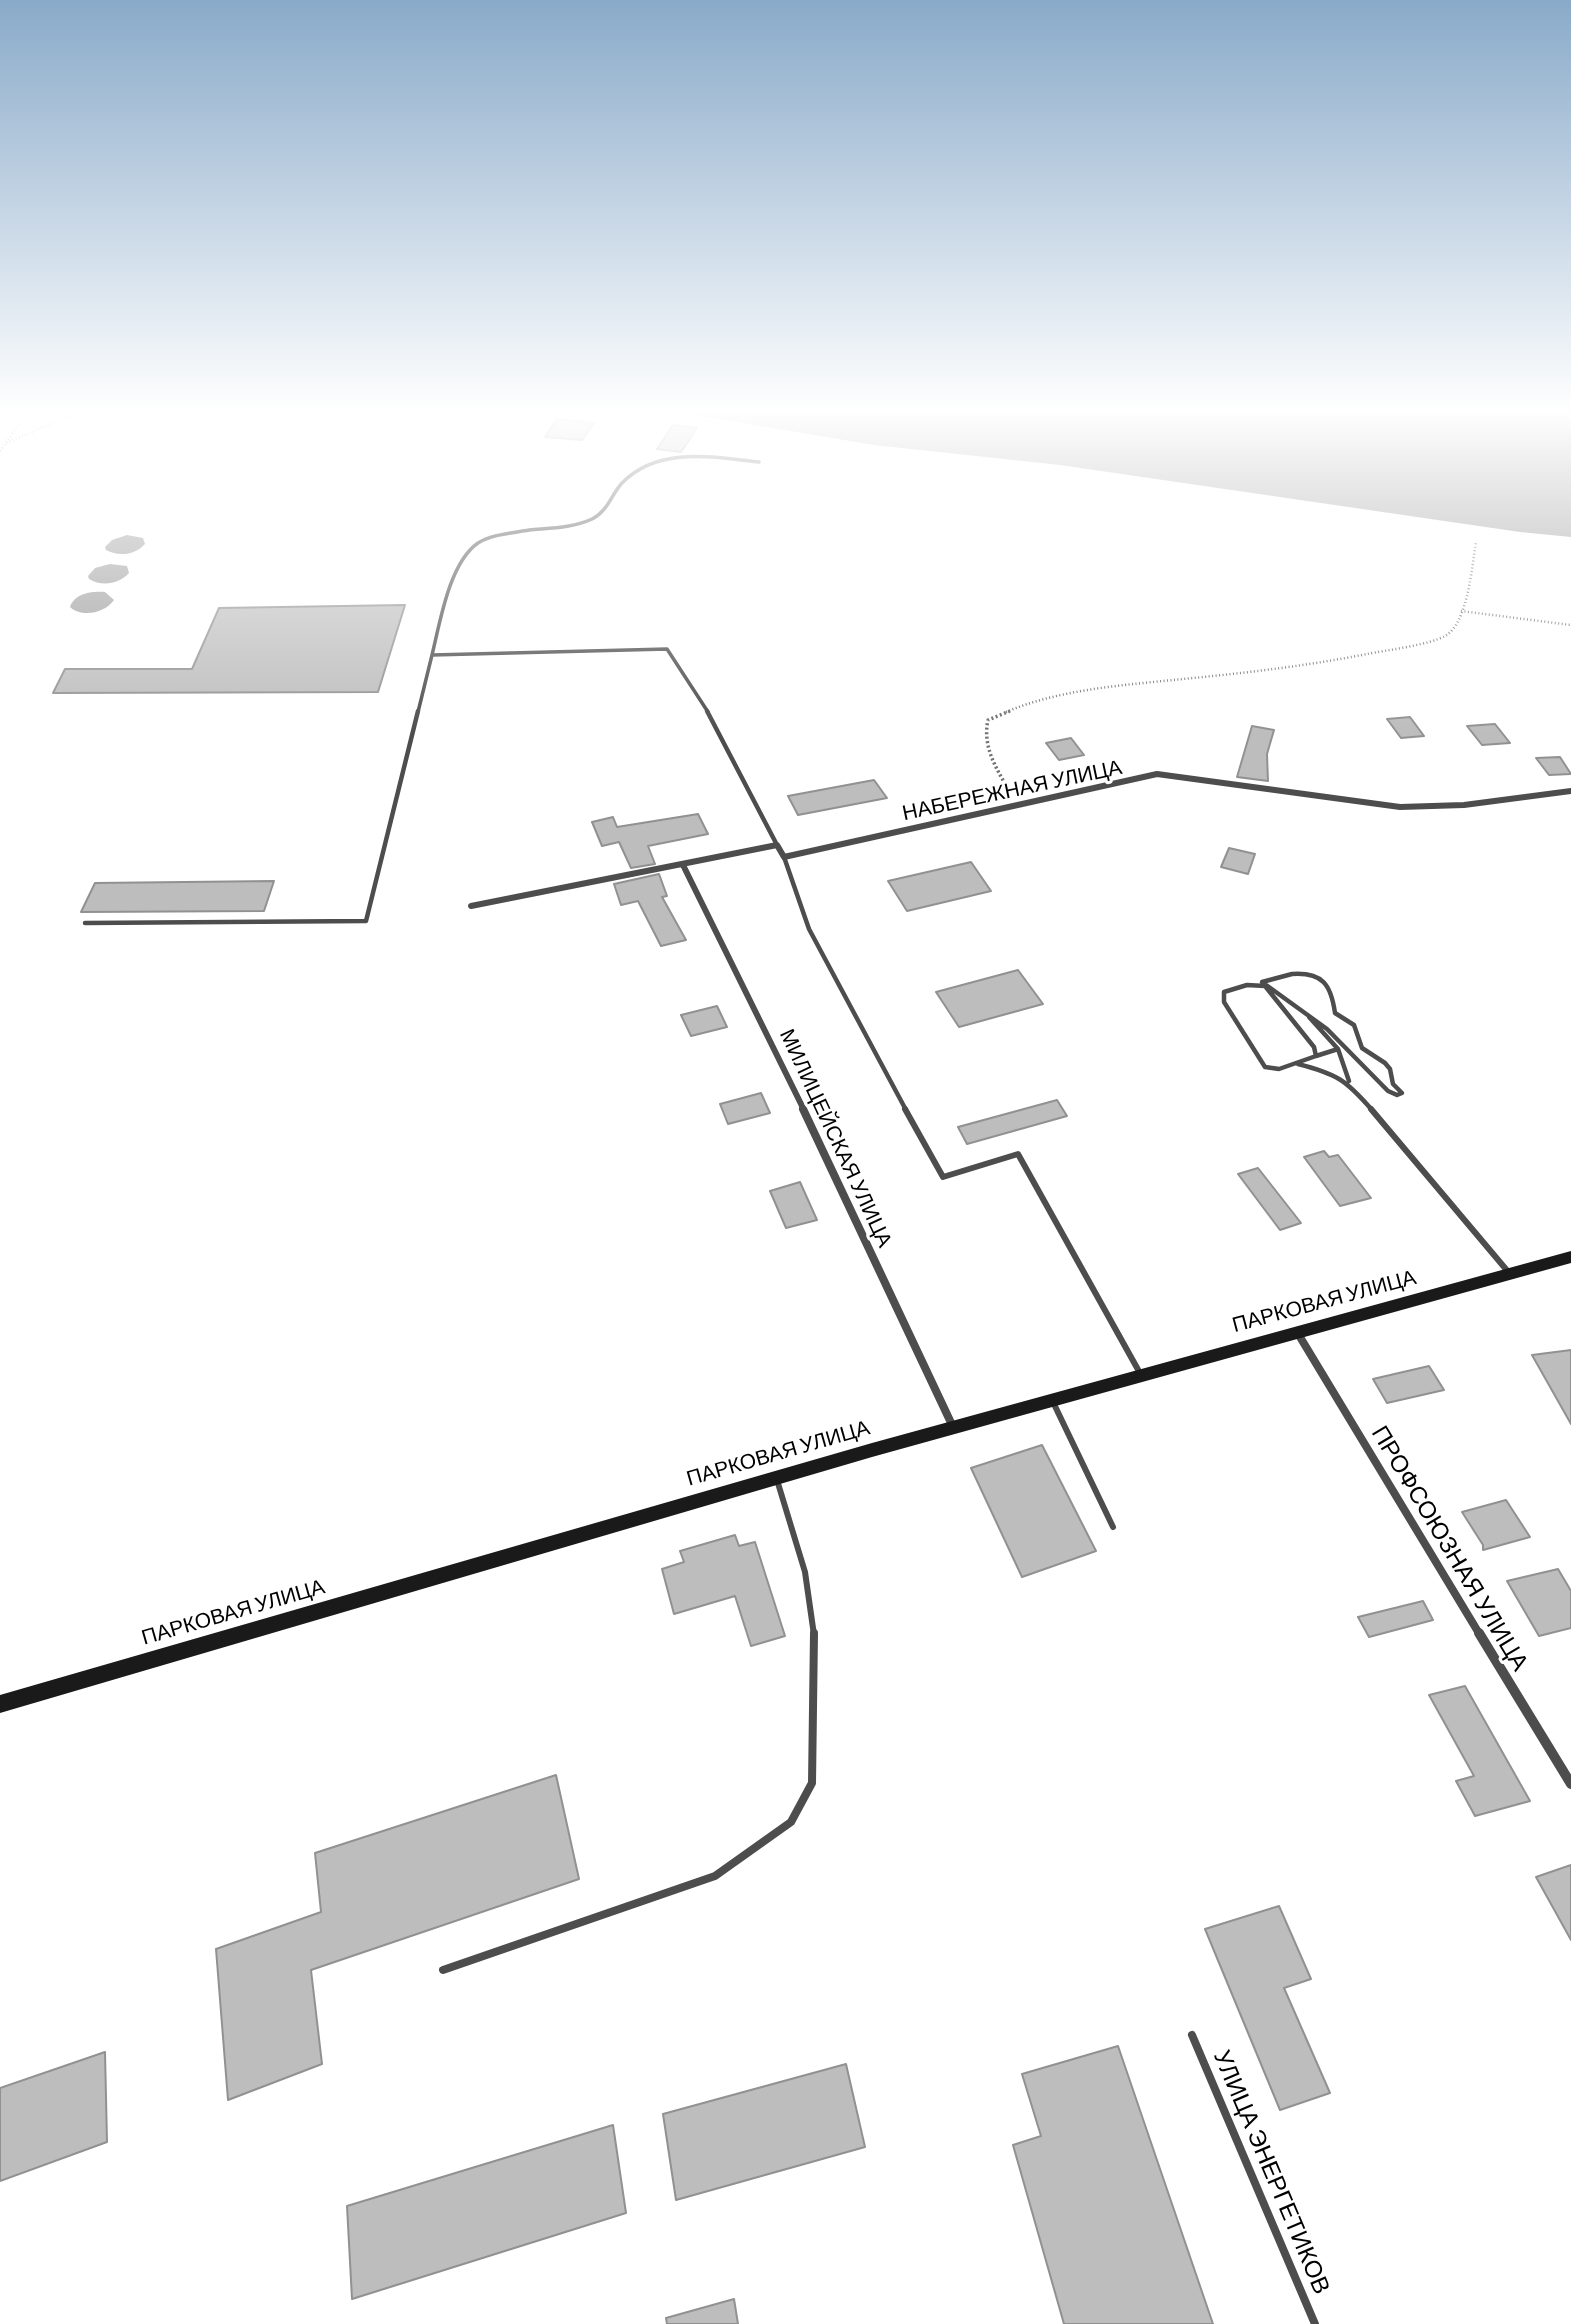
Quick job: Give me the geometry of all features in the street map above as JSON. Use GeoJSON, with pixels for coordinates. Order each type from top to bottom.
{"type":"FeatureCollection","features":[{"type":"Feature","properties":{"kind":"street","name":"НАБЕРЕЖНАЯ УЛИЦА"},"geometry":{"type":"LineString","coordinates":[[785,856],[1157,774],[1400,807],[1464,805],[1571,792]]}},
{"type":"Feature","properties":{"kind":"street"},"geometry":{"type":"LineString","coordinates":[[471,906],[777,845],[785,856]]}},
{"type":"Feature","properties":{"kind":"street","name":"МИЛИЦЕЙСКАЯ УЛИЦА"},"geometry":{"type":"LineString","coordinates":[[683,865],[784,1068],[953,1427]]}},
{"type":"Feature","properties":{"kind":"street","name":"ПАРКОВАЯ УЛИЦА"},"geometry":{"type":"LineString","coordinates":[[0,1704],[776,1477],[1571,1257]]}},
{"type":"Feature","properties":{"kind":"street","name":"ПРОФСОЮЗНАЯ УЛИЦА"},"geometry":{"type":"LineString","coordinates":[[1297,1332],[1571,1784]]}},
{"type":"Feature","properties":{"kind":"lane"},"geometry":{"type":"LineString","coordinates":[[85,923],[366,921],[432,655],[453,583],[466,555],[477,544],[491,537],[582,522],[594,517]]}},
{"type":"Feature","properties":{"kind":"lane"},"geometry":{"type":"LineString","coordinates":[[432,655],[667,649],[707,710],[777,845]]}},
{"type":"Feature","properties":{"kind":"lane"},"geometry":{"type":"LineString","coordinates":[[785,856],[809,929],[831,974],[943,1177],[1018,1154],[1142,1375]]}},
{"type":"Feature","properties":{"kind":"lane"},"geometry":{"type":"LineString","coordinates":[[1316,1056],[1314,1047],[1264,984],[1262,977],[1306,972],[1317,978],[1333,995],[1335,1013],[1354,1025],[1362,1048],[1385,1063],[1390,1069],[1393,1084],[1402,1093],[1397,1095],[1388,1091],[1344,1041],[1281,993],[1264,984],[1252,984],[1229,990],[1222,995],[1239,1028],[1265,1067],[1272,1070],[1296,1064],[1338,1049]]}},
{"type":"Feature","properties":{"kind":"lane"},"geometry":{"type":"LineString","coordinates":[[1302,1009],[1338,1049],[1350,1084],[1510,1274]]}},
{"type":"Feature","properties":{"kind":"lane"},"geometry":{"type":"LineString","coordinates":[[1296,1064],[1326,1071],[1350,1084]]}},
{"type":"Feature","properties":{"kind":"lane"},"geometry":{"type":"LineString","coordinates":[[1052,1399],[1113,1527]]}},
{"type":"Feature","properties":{"kind":"lane"},"geometry":{"type":"LineString","coordinates":[[443,1970],[715,1876],[791,1822],[812,1783],[815,1642],[805,1572],[776,1477]]}},
{"type":"Feature","properties":{"kind":"lane","name":"УЛИЦА ЭНЕРГЕТИКОВ"},"geometry":{"type":"LineString","coordinates":[[1192,2035],[1315,2324]]}},
{"type":"Feature","properties":{"kind":"path"},"geometry":{"type":"LineString","coordinates":[[1017,805],[988,748],[985,730],[988,720],[1017,707],[1089,692],[1258,672],[1400,647],[1445,636],[1453,631],[1461,611],[1476,542]]}},
{"type":"Feature","properties":{"kind":"path"},"geometry":{"type":"LineString","coordinates":[[1461,611],[1571,625]]}},
{"type":"Feature","properties":{"kind":"shaded area"},"geometry":{"type":"Polygon","coordinates":[[[1420,517],[1571,517],[1571,537],[1420,517]]]}},
{"type":"Feature","properties":{"kind":"shaded area"},"geometry":{"type":"Polygon","coordinates":[[[127,535],[143,538],[145,544],[137,551],[127,554],[106,550],[105,547],[112,540],[127,535]]]}},
{"type":"Feature","properties":{"kind":"shaded area"},"geometry":{"type":"Polygon","coordinates":[[[110,564],[127,566],[129,573],[110,583],[89,579],[88,576],[95,568],[110,564]]]}},
{"type":"Feature","properties":{"kind":"shaded area"},"geometry":{"type":"Polygon","coordinates":[[[105,592],[114,600],[99,611],[87,613],[70,607],[80,596],[105,592]]]}},
{"type":"Feature","properties":{"kind":"building"},"geometry":{"type":"Polygon","coordinates":[[[405,605],[378,692],[53,693],[65,669],[192,669],[219,608],[405,605]]]}},
{"type":"Feature","properties":{"kind":"building"},"geometry":{"type":"Polygon","coordinates":[[[1410,717],[1424,736],[1401,738],[1387,719],[1410,717]]]}},
{"type":"Feature","properties":{"kind":"building"},"geometry":{"type":"Polygon","coordinates":[[[1495,724],[1510,743],[1482,745],[1467,726],[1495,724]]]}},
{"type":"Feature","properties":{"kind":"building"},"geometry":{"type":"Polygon","coordinates":[[[1252,726],[1274,730],[1267,754],[1268,781],[1237,777],[1252,726]]]}},
{"type":"Feature","properties":{"kind":"building"},"geometry":{"type":"Polygon","coordinates":[[[1071,738],[1084,755],[1059,760],[1046,743],[1071,738]]]}},
{"type":"Feature","properties":{"kind":"building"},"geometry":{"type":"Polygon","coordinates":[[[1560,757],[1571,774],[1549,775],[1536,758],[1560,757]]]}},
{"type":"Feature","properties":{"kind":"building"},"geometry":{"type":"Polygon","coordinates":[[[874,780],[887,798],[798,815],[788,796],[874,780]]]}},
{"type":"Feature","properties":{"kind":"building"},"geometry":{"type":"Polygon","coordinates":[[[698,814],[708,834],[648,846],[655,864],[631,868],[619,842],[602,846],[592,822],[613,817],[617,827],[698,814]]]}},
{"type":"Feature","properties":{"kind":"building"},"geometry":{"type":"Polygon","coordinates":[[[1229,848],[1255,854],[1248,874],[1221,867],[1229,848]]]}},
{"type":"Feature","properties":{"kind":"building"},"geometry":{"type":"Polygon","coordinates":[[[971,862],[991,891],[907,911],[888,881],[971,862]]]}},
{"type":"Feature","properties":{"kind":"building"},"geometry":{"type":"Polygon","coordinates":[[[659,874],[667,896],[662,897],[686,940],[661,946],[638,901],[621,905],[614,884],[659,874]]]}},
{"type":"Feature","properties":{"kind":"building"},"geometry":{"type":"Polygon","coordinates":[[[274,881],[264,911],[81,912],[95,883],[274,881]]]}},
{"type":"Feature","properties":{"kind":"building"},"geometry":{"type":"Polygon","coordinates":[[[1018,970],[1043,1004],[959,1027],[936,992],[1018,970]]]}},
{"type":"Feature","properties":{"kind":"building"},"geometry":{"type":"Polygon","coordinates":[[[717,1006],[727,1027],[691,1036],[681,1015],[717,1006]]]}},
{"type":"Feature","properties":{"kind":"building"},"geometry":{"type":"Polygon","coordinates":[[[761,1093],[770,1113],[728,1124],[720,1104],[761,1093]]]}},
{"type":"Feature","properties":{"kind":"building"},"geometry":{"type":"Polygon","coordinates":[[[1057,1100],[1067,1116],[967,1144],[958,1127],[1057,1100]]]}},
{"type":"Feature","properties":{"kind":"building"},"geometry":{"type":"Polygon","coordinates":[[[1324,1151],[1329,1157],[1338,1155],[1371,1198],[1340,1206],[1304,1157],[1324,1151]]]}},
{"type":"Feature","properties":{"kind":"building"},"geometry":{"type":"Polygon","coordinates":[[[1258,1168],[1301,1223],[1280,1230],[1238,1174],[1258,1168]]]}},
{"type":"Feature","properties":{"kind":"building"},"geometry":{"type":"Polygon","coordinates":[[[800,1182],[817,1220],[786,1228],[770,1191],[800,1182]]]}},
{"type":"Feature","properties":{"kind":"building"},"geometry":{"type":"Polygon","coordinates":[[[1571,1350],[1571,1424],[1532,1355],[1571,1350]]]}},
{"type":"Feature","properties":{"kind":"building"},"geometry":{"type":"Polygon","coordinates":[[[1429,1366],[1444,1390],[1387,1403],[1373,1379],[1429,1366]]]}},
{"type":"Feature","properties":{"kind":"building"},"geometry":{"type":"Polygon","coordinates":[[[1042,1445],[1096,1551],[1022,1577],[971,1468],[1042,1445]]]}},
{"type":"Feature","properties":{"kind":"building"},"geometry":{"type":"Polygon","coordinates":[[[1506,1500],[1530,1537],[1483,1550],[1483,1545],[1462,1512],[1506,1500]]]}},
{"type":"Feature","properties":{"kind":"building"},"geometry":{"type":"Polygon","coordinates":[[[735,1535],[739,1546],[755,1542],[785,1636],[751,1646],[735,1596],[674,1614],[662,1569],[684,1562],[680,1551],[735,1535]]]}},
{"type":"Feature","properties":{"kind":"building"},"geometry":{"type":"Polygon","coordinates":[[[1558,1569],[1571,1591],[1571,1628],[1539,1636],[1507,1581],[1558,1569]]]}},
{"type":"Feature","properties":{"kind":"building"},"geometry":{"type":"Polygon","coordinates":[[[1423,1601],[1433,1620],[1369,1637],[1358,1617],[1423,1601]]]}},
{"type":"Feature","properties":{"kind":"building"},"geometry":{"type":"Polygon","coordinates":[[[1465,1686],[1530,1801],[1475,1816],[1456,1781],[1474,1776],[1429,1695],[1465,1686]]]}},
{"type":"Feature","properties":{"kind":"building"},"geometry":{"type":"Polygon","coordinates":[[[556,1775],[579,1879],[311,1970],[322,2064],[228,2100],[216,1949],[321,1912],[315,1853],[556,1775]]]}},
{"type":"Feature","properties":{"kind":"building"},"geometry":{"type":"Polygon","coordinates":[[[1571,1865],[1571,1940],[1536,1877],[1571,1865]]]}},
{"type":"Feature","properties":{"kind":"building"},"geometry":{"type":"Polygon","coordinates":[[[1279,1906],[1311,1979],[1284,1988],[1330,2093],[1280,2110],[1205,1929],[1279,1906]]]}},
{"type":"Feature","properties":{"kind":"building"},"geometry":{"type":"Polygon","coordinates":[[[1118,2046],[1213,2324],[1064,2324],[1013,2145],[1041,2136],[1022,2074],[1118,2046]]]}},
{"type":"Feature","properties":{"kind":"building"},"geometry":{"type":"Polygon","coordinates":[[[105,2052],[107,2142],[0,2181],[0,2088],[105,2052]]]}},
{"type":"Feature","properties":{"kind":"building"},"geometry":{"type":"Polygon","coordinates":[[[846,2064],[865,2147],[676,2200],[663,2114],[846,2064]]]}},
{"type":"Feature","properties":{"kind":"building"},"geometry":{"type":"Polygon","coordinates":[[[613,2125],[626,2213],[352,2299],[347,2206],[613,2125]]]}},
{"type":"Feature","properties":{"kind":"building"},"geometry":{"type":"Polygon","coordinates":[[[734,2299],[738,2324],[667,2324],[666,2318],[734,2299]]]}}]}
